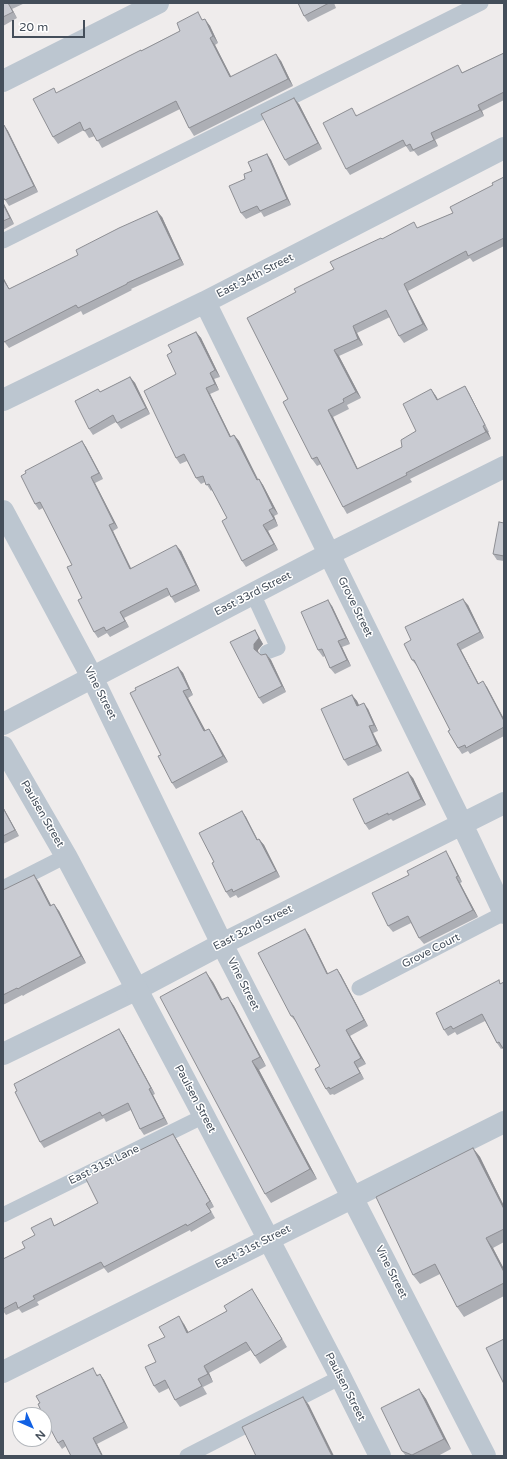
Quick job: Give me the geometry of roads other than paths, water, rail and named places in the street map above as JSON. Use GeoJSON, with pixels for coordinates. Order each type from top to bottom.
{"type":"FeatureCollection","features":[{"type":"Feature","properties":{"kind":"street"},"geometry":{"type":"LineString","coordinates":[[3,81],[158,3]]}},
{"type":"Feature","properties":{"kind":"street","name":"East 34th Street"},"geometry":{"type":"LineString","coordinates":[[3,400],[205,302],[504,148]]}},
{"type":"Feature","properties":{"kind":"street","name":"Grove Street"},"geometry":{"type":"LineString","coordinates":[[205,302],[462,824],[504,913]]}},
{"type":"Feature","properties":{"kind":"street","name":"East 33rd Street"},"geometry":{"type":"LineString","coordinates":[[3,724],[329,554],[504,468]]}},
{"type":"Feature","properties":{"kind":"street","name":"Vine Street"},"geometry":{"type":"LineString","coordinates":[[3,511],[92,677],[222,944],[485,1456]]}},
{"type":"Feature","properties":{"kind":"street","name":"Paulsen Street"},"geometry":{"type":"LineString","coordinates":[[3,747],[66,856],[137,989],[341,1377],[380,1456]]}},
{"type":"Feature","properties":{"kind":"street","name":"East 32nd Street"},"geometry":{"type":"LineString","coordinates":[[3,1054],[137,989],[222,944],[504,803]]}},
{"type":"Feature","properties":{"kind":"street","name":"East 31st Street"},"geometry":{"type":"LineString","coordinates":[[3,1372],[504,1122]]}},
{"type":"Feature","properties":{"kind":"lane"},"geometry":{"type":"LineString","coordinates":[[3,242],[481,3]]}},
{"type":"Feature","properties":{"kind":"lane"},"geometry":{"type":"LineString","coordinates":[[253,594],[278,648],[267,652]]}},
{"type":"Feature","properties":{"kind":"lane"},"geometry":{"type":"LineString","coordinates":[[3,888],[66,856]]}},
{"type":"Feature","properties":{"kind":"lane","name":"Grove Court"},"geometry":{"type":"LineString","coordinates":[[359,988],[504,913]]}},
{"type":"Feature","properties":{"kind":"lane","name":"East 31st Lane"},"geometry":{"type":"LineString","coordinates":[[3,1215],[204,1116]]}},
{"type":"Feature","properties":{"kind":"lane"},"geometry":{"type":"LineString","coordinates":[[187,1456],[341,1377]]}}]}
